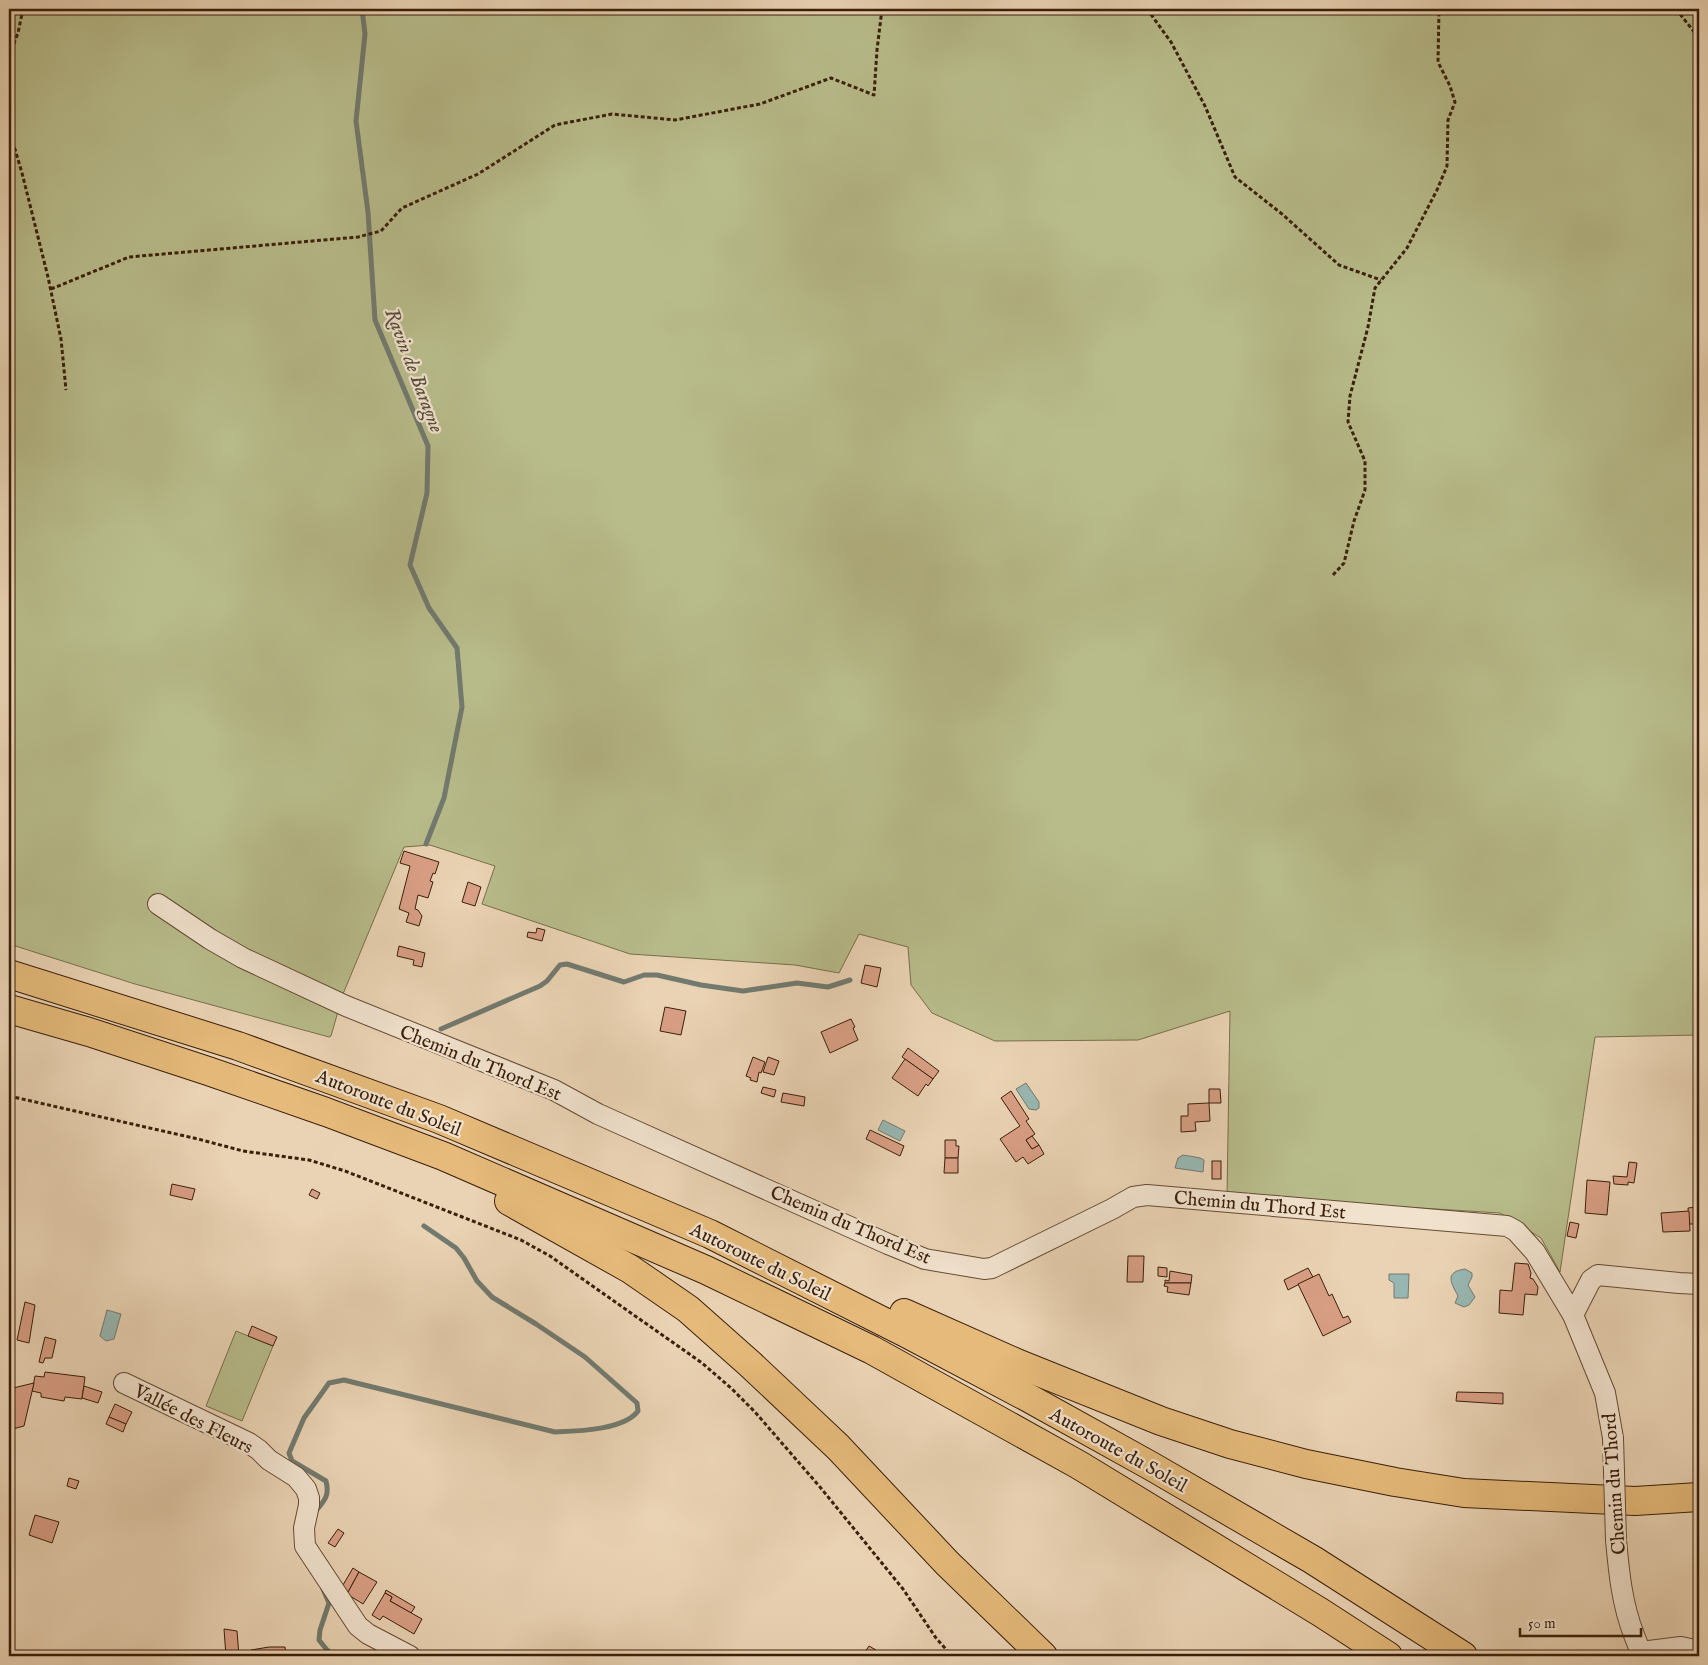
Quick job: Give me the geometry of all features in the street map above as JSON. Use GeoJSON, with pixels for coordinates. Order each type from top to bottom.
{"type":"FeatureCollection","features":[{"type":"Feature","properties":{"kind":"highway","name":"Autoroute du Soleil"},"geometry":{"type":"LineString","coordinates":[[9,974],[238,1046],[439,1119],[710,1234],[906,1333],[1142,1461],[1313,1560],[1463,1656]]}},
{"type":"Feature","properties":{"kind":"highway","name":"Autoroute du Soleil"},"geometry":{"type":"LineString","coordinates":[[9,1009],[89,1032],[208,1071],[434,1152],[706,1270],[872,1350],[1079,1465],[1320,1612],[1388,1656]]}},
{"type":"Feature","properties":{"kind":"highway"},"geometry":{"type":"LineString","coordinates":[[9,1024],[204,1083],[332,1128],[488,1190],[630,1269],[688,1309],[750,1364],[838,1447],[947,1562],[1043,1656]]}},
{"type":"Feature","properties":{"kind":"highway"},"geometry":{"type":"LineString","coordinates":[[710,1234],[899,1310],[1019,1364],[1161,1421],[1230,1444],[1306,1464],[1395,1482],[1464,1493],[1636,1501],[1699,1497]]}},
{"type":"Feature","properties":{"kind":"street","name":"Chemin du Thord Est"},"geometry":{"type":"LineString","coordinates":[[158,904],[210,939],[243,958],[346,1006],[554,1090],[616,1122],[925,1259],[984,1269],[992,1268],[1133,1197],[1147,1195],[1479,1223],[1507,1226],[1516,1231],[1535,1252],[1573,1315]]}},
{"type":"Feature","properties":{"kind":"street"},"geometry":{"type":"LineString","coordinates":[[1573,1315],[1591,1280],[1598,1275],[1699,1284]]}},
{"type":"Feature","properties":{"kind":"street","name":"Chemin du Thord"},"geometry":{"type":"LineString","coordinates":[[1573,1315],[1605,1393],[1614,1438],[1616,1540],[1619,1578],[1630,1623],[1642,1654]]}},
{"type":"Feature","properties":{"kind":"street","name":"Vallée des Fleurs"},"geometry":{"type":"LineString","coordinates":[[124,1383],[249,1443],[269,1460],[296,1477],[306,1488],[309,1498],[304,1528],[305,1546],[358,1626],[368,1634],[410,1656]]}},
{"type":"Feature","properties":{"kind":"street"},"geometry":{"type":"LineString","coordinates":[[1642,1654],[1675,1647],[1699,1651]]}},
{"type":"Feature","properties":{"kind":"path"},"geometry":{"type":"LineString","coordinates":[[9,56],[18,33],[23,9]]}},
{"type":"Feature","properties":{"kind":"path"},"geometry":{"type":"LineString","coordinates":[[51,289],[129,257],[358,237],[382,230],[402,208],[478,174],[555,125],[612,114],[675,120],[760,104],[831,78],[874,95],[882,9]]}},
{"type":"Feature","properties":{"kind":"path"},"geometry":{"type":"LineString","coordinates":[[1147,9],[1171,42],[1205,106],[1234,176],[1282,214],[1339,265],[1381,280]]}},
{"type":"Feature","properties":{"kind":"path"},"geometry":{"type":"LineString","coordinates":[[1333,575],[1344,563],[1364,490],[1365,461],[1348,422],[1350,396],[1368,327],[1374,288],[1407,248],[1447,166],[1448,120],[1455,102],[1450,86],[1438,62],[1439,9]]}},
{"type":"Feature","properties":{"kind":"path"},"geometry":{"type":"LineString","coordinates":[[1676,9],[1699,38]]}},
{"type":"Feature","properties":{"kind":"path"},"geometry":{"type":"LineString","coordinates":[[9,128],[51,289],[61,340],[66,390]]}},
{"type":"Feature","properties":{"kind":"path"},"geometry":{"type":"LineString","coordinates":[[9,1096],[198,1138],[243,1151],[309,1160],[345,1171],[512,1237],[550,1256],[702,1363],[755,1412],[820,1487],[903,1589],[936,1638],[952,1656]]}},
{"type":"Feature","properties":{"kind":"green space"},"geometry":{"type":"Polygon","coordinates":[[[9,9],[1699,9],[1699,1035],[1595,1037],[1560,1272],[1541,1238],[1500,1213],[1227,1196],[1230,1011],[1138,1040],[995,1041],[932,1013],[911,985],[908,947],[859,934],[839,973],[795,965],[630,954],[482,904],[495,866],[430,845],[404,847],[343,994],[331,1036],[329,1037],[135,984],[9,944],[9,9]]]}},
{"type":"Feature","properties":{"kind":"green space"},"geometry":{"type":"Polygon","coordinates":[[[236,1331],[273,1346],[242,1421],[206,1406],[236,1331]]]}},
{"type":"Feature","properties":{"kind":"water"},"geometry":{"type":"Polygon","coordinates":[[[1026,1083],[1039,1102],[1039,1108],[1036,1110],[1029,1109],[1016,1089],[1026,1083]]]}},
{"type":"Feature","properties":{"kind":"water"},"geometry":{"type":"Polygon","coordinates":[[[883,1120],[905,1131],[900,1141],[878,1130],[883,1120]]]}},
{"type":"Feature","properties":{"kind":"water"},"geometry":{"type":"Polygon","coordinates":[[[1183,1155],[1204,1160],[1203,1172],[1175,1168],[1178,1158],[1183,1155]]]}},
{"type":"Feature","properties":{"kind":"water"},"geometry":{"type":"Polygon","coordinates":[[[1465,1269],[1472,1273],[1468,1285],[1475,1297],[1469,1305],[1464,1307],[1455,1303],[1458,1296],[1451,1279],[1452,1275],[1458,1270],[1465,1269]]]}},
{"type":"Feature","properties":{"kind":"water"},"geometry":{"type":"Polygon","coordinates":[[[1389,1274],[1409,1274],[1408,1298],[1394,1298],[1394,1283],[1389,1280],[1389,1274]]]}},
{"type":"Feature","properties":{"kind":"water"},"geometry":{"type":"Polygon","coordinates":[[[107,1310],[121,1314],[114,1339],[106,1341],[100,1336],[107,1310]]]}},
{"type":"Feature","properties":{"kind":"building"},"geometry":{"type":"Polygon","coordinates":[[[404,851],[439,862],[435,874],[433,873],[430,881],[433,882],[428,898],[418,895],[415,909],[422,916],[419,926],[406,922],[409,913],[399,909],[410,866],[400,863],[404,851]]]}},
{"type":"Feature","properties":{"kind":"building"},"geometry":{"type":"Polygon","coordinates":[[[468,882],[481,887],[475,906],[462,902],[468,882]]]}},
{"type":"Feature","properties":{"kind":"building"},"geometry":{"type":"Polygon","coordinates":[[[537,928],[545,930],[542,941],[527,937],[528,932],[536,933],[537,928]]]}},
{"type":"Feature","properties":{"kind":"building"},"geometry":{"type":"Polygon","coordinates":[[[399,946],[425,953],[422,967],[413,965],[414,960],[397,956],[399,946]]]}},
{"type":"Feature","properties":{"kind":"building"},"geometry":{"type":"Polygon","coordinates":[[[865,965],[881,968],[877,987],[861,983],[865,965]]]}},
{"type":"Feature","properties":{"kind":"building"},"geometry":{"type":"Polygon","coordinates":[[[665,1007],[686,1011],[681,1035],[660,1031],[665,1007]]]}},
{"type":"Feature","properties":{"kind":"building"},"geometry":{"type":"Polygon","coordinates":[[[851,1019],[858,1040],[830,1053],[821,1032],[851,1019]]]}},
{"type":"Feature","properties":{"kind":"building"},"geometry":{"type":"Polygon","coordinates":[[[908,1048],[939,1071],[933,1079],[902,1057],[908,1048]]]}},
{"type":"Feature","properties":{"kind":"building"},"geometry":{"type":"Polygon","coordinates":[[[753,1057],[765,1062],[761,1073],[759,1072],[757,1082],[750,1080],[751,1078],[746,1076],[753,1057]]]}},
{"type":"Feature","properties":{"kind":"building"},"geometry":{"type":"Polygon","coordinates":[[[768,1057],[779,1061],[774,1075],[763,1072],[768,1057]]]}},
{"type":"Feature","properties":{"kind":"building"},"geometry":{"type":"Polygon","coordinates":[[[905,1059],[933,1079],[928,1086],[926,1084],[918,1096],[892,1078],[905,1059]]]}},
{"type":"Feature","properties":{"kind":"building"},"geometry":{"type":"Polygon","coordinates":[[[763,1087],[776,1090],[774,1097],[761,1093],[763,1087]]]}},
{"type":"Feature","properties":{"kind":"building"},"geometry":{"type":"Polygon","coordinates":[[[1209,1089],[1220,1089],[1221,1103],[1209,1103],[1209,1089]]]}},
{"type":"Feature","properties":{"kind":"building"},"geometry":{"type":"Polygon","coordinates":[[[1011,1091],[1029,1119],[1026,1121],[1035,1134],[1026,1140],[1032,1149],[1039,1145],[1044,1154],[1028,1164],[1023,1157],[1016,1162],[1000,1139],[1020,1126],[1001,1098],[1011,1091]]]}},
{"type":"Feature","properties":{"kind":"building"},"geometry":{"type":"Polygon","coordinates":[[[783,1093],[805,1097],[804,1106],[781,1102],[783,1093]]]}},
{"type":"Feature","properties":{"kind":"building"},"geometry":{"type":"Polygon","coordinates":[[[1209,1103],[1210,1121],[1195,1122],[1196,1131],[1181,1132],[1181,1116],[1188,1116],[1188,1104],[1209,1103]]]}},
{"type":"Feature","properties":{"kind":"building"},"geometry":{"type":"Polygon","coordinates":[[[870,1130],[904,1146],[900,1156],[866,1139],[870,1130]]]}},
{"type":"Feature","properties":{"kind":"building"},"geometry":{"type":"Polygon","coordinates":[[[1032,1136],[1039,1145],[1032,1149],[1026,1140],[1032,1136]]]}},
{"type":"Feature","properties":{"kind":"building"},"geometry":{"type":"Polygon","coordinates":[[[945,1140],[956,1140],[956,1146],[959,1146],[958,1158],[945,1158],[945,1140]]]}},
{"type":"Feature","properties":{"kind":"building"},"geometry":{"type":"Polygon","coordinates":[[[945,1158],[958,1158],[958,1173],[944,1173],[945,1158]]]}},
{"type":"Feature","properties":{"kind":"building"},"geometry":{"type":"Polygon","coordinates":[[[1212,1161],[1221,1161],[1221,1179],[1212,1179],[1212,1161]]]}},
{"type":"Feature","properties":{"kind":"building"},"geometry":{"type":"Polygon","coordinates":[[[1629,1162],[1637,1163],[1634,1183],[1628,1182],[1628,1185],[1614,1184],[1613,1176],[1627,1177],[1629,1162]]]}},
{"type":"Feature","properties":{"kind":"building"},"geometry":{"type":"Polygon","coordinates":[[[1587,1180],[1610,1182],[1607,1215],[1585,1213],[1587,1180]]]}},
{"type":"Feature","properties":{"kind":"building"},"geometry":{"type":"Polygon","coordinates":[[[172,1184],[195,1189],[192,1200],[170,1195],[172,1184]]]}},
{"type":"Feature","properties":{"kind":"building"},"geometry":{"type":"Polygon","coordinates":[[[312,1189],[320,1193],[317,1199],[309,1195],[312,1189]]]}},
{"type":"Feature","properties":{"kind":"building"},"geometry":{"type":"Polygon","coordinates":[[[1697,1207],[1698,1224],[1689,1224],[1688,1208],[1697,1207]]]}},
{"type":"Feature","properties":{"kind":"building"},"geometry":{"type":"Polygon","coordinates":[[[1689,1211],[1690,1231],[1663,1232],[1661,1213],[1689,1211]]]}},
{"type":"Feature","properties":{"kind":"building"},"geometry":{"type":"Polygon","coordinates":[[[1570,1222],[1579,1224],[1576,1238],[1567,1236],[1570,1222]]]}},
{"type":"Feature","properties":{"kind":"building"},"geometry":{"type":"Polygon","coordinates":[[[1128,1256],[1144,1256],[1143,1282],[1127,1282],[1128,1256]]]}},
{"type":"Feature","properties":{"kind":"building"},"geometry":{"type":"Polygon","coordinates":[[[1515,1263],[1528,1264],[1531,1273],[1530,1278],[1533,1279],[1538,1287],[1537,1295],[1525,1294],[1523,1315],[1499,1313],[1500,1290],[1512,1291],[1515,1263]]]}},
{"type":"Feature","properties":{"kind":"building"},"geometry":{"type":"Polygon","coordinates":[[[1158,1267],[1167,1268],[1167,1277],[1158,1276],[1158,1267]]]}},
{"type":"Feature","properties":{"kind":"building"},"geometry":{"type":"Polygon","coordinates":[[[1308,1268],[1313,1277],[1288,1290],[1284,1280],[1308,1268]]]}},
{"type":"Feature","properties":{"kind":"building"},"geometry":{"type":"Polygon","coordinates":[[[1170,1271],[1192,1275],[1191,1283],[1165,1283],[1165,1280],[1169,1281],[1170,1271]]]}},
{"type":"Feature","properties":{"kind":"building"},"geometry":{"type":"Polygon","coordinates":[[[1319,1274],[1329,1296],[1332,1294],[1343,1318],[1348,1316],[1351,1322],[1323,1336],[1298,1284],[1319,1274]]]}},
{"type":"Feature","properties":{"kind":"building"},"geometry":{"type":"Polygon","coordinates":[[[1165,1283],[1191,1283],[1189,1295],[1167,1292],[1168,1287],[1164,1286],[1165,1283]]]}},
{"type":"Feature","properties":{"kind":"building"},"geometry":{"type":"Polygon","coordinates":[[[25,1302],[35,1305],[29,1343],[17,1340],[25,1302]]]}},
{"type":"Feature","properties":{"kind":"building"},"geometry":{"type":"Polygon","coordinates":[[[252,1326],[277,1337],[273,1346],[248,1336],[252,1326]]]}},
{"type":"Feature","properties":{"kind":"building"},"geometry":{"type":"Polygon","coordinates":[[[45,1337],[56,1340],[52,1358],[45,1358],[43,1363],[39,1362],[45,1337]]]}},
{"type":"Feature","properties":{"kind":"building"},"geometry":{"type":"Polygon","coordinates":[[[45,1372],[85,1377],[82,1399],[65,1397],[64,1401],[41,1397],[41,1393],[32,1391],[35,1376],[44,1377],[45,1372]]]}},
{"type":"Feature","properties":{"kind":"building"},"geometry":{"type":"Polygon","coordinates":[[[34,1383],[24,1426],[9,1430],[9,1389],[34,1383]]]}},
{"type":"Feature","properties":{"kind":"building"},"geometry":{"type":"Polygon","coordinates":[[[84,1386],[102,1392],[98,1403],[82,1398],[84,1386]]]}},
{"type":"Feature","properties":{"kind":"building"},"geometry":{"type":"Polygon","coordinates":[[[1457,1392],[1503,1393],[1503,1404],[1456,1401],[1457,1392]]]}},
{"type":"Feature","properties":{"kind":"building"},"geometry":{"type":"Polygon","coordinates":[[[115,1404],[132,1412],[126,1424],[109,1417],[115,1404]]]}},
{"type":"Feature","properties":{"kind":"building"},"geometry":{"type":"Polygon","coordinates":[[[109,1417],[126,1424],[123,1432],[106,1424],[109,1417]]]}},
{"type":"Feature","properties":{"kind":"building"},"geometry":{"type":"Polygon","coordinates":[[[69,1478],[79,1481],[76,1489],[67,1486],[69,1478]]]}},
{"type":"Feature","properties":{"kind":"building"},"geometry":{"type":"Polygon","coordinates":[[[35,1515],[59,1522],[52,1543],[29,1535],[35,1515]]]}},
{"type":"Feature","properties":{"kind":"building"},"geometry":{"type":"Polygon","coordinates":[[[338,1529],[344,1533],[335,1547],[328,1543],[338,1529]]]}},
{"type":"Feature","properties":{"kind":"building"},"geometry":{"type":"Polygon","coordinates":[[[353,1568],[359,1572],[347,1594],[340,1590],[353,1568]]]}},
{"type":"Feature","properties":{"kind":"building"},"geometry":{"type":"Polygon","coordinates":[[[359,1572],[377,1582],[363,1604],[347,1594],[359,1572]]]}},
{"type":"Feature","properties":{"kind":"building"},"geometry":{"type":"Polygon","coordinates":[[[386,1590],[415,1607],[411,1613],[390,1601],[392,1597],[385,1593],[386,1590]]]}},
{"type":"Feature","properties":{"kind":"building"},"geometry":{"type":"Polygon","coordinates":[[[385,1593],[392,1597],[390,1601],[422,1619],[414,1634],[383,1616],[380,1620],[372,1615],[385,1593]]]}},
{"type":"Feature","properties":{"kind":"building"},"geometry":{"type":"Polygon","coordinates":[[[224,1629],[237,1631],[239,1656],[226,1656],[224,1629]]]}},
{"type":"Feature","properties":{"kind":"building"},"geometry":{"type":"Polygon","coordinates":[[[869,1646],[876,1650],[872,1656],[863,1655],[869,1646]]]}},
{"type":"Feature","properties":{"kind":"building"},"geometry":{"type":"Polygon","coordinates":[[[285,1647],[286,1656],[252,1656],[251,1650],[285,1647]]]}},
{"type":"Feature","properties":{"kind":"waterway","name":"Ravin de Baragne"},"geometry":{"type":"LineString","coordinates":[[362,9],[365,34],[356,121],[368,212],[375,320],[428,446],[427,493],[410,565],[429,608],[457,648],[462,707],[444,798],[426,844]]}},
{"type":"Feature","properties":{"kind":"waterway"},"geometry":{"type":"LineString","coordinates":[[441,1029],[540,986],[547,981],[560,965],[567,964],[624,982],[644,975],[657,975],[701,985],[743,991],[797,983],[828,987],[850,980]]}},
{"type":"Feature","properties":{"kind":"waterway"},"geometry":{"type":"LineString","coordinates":[[315,1512],[327,1494],[326,1481],[292,1461],[289,1453],[304,1418],[329,1383],[344,1380],[555,1432],[612,1426],[631,1417],[638,1411],[637,1403],[585,1357],[492,1297],[477,1281],[456,1248],[424,1226]]}},
{"type":"Feature","properties":{"kind":"waterway"},"geometry":{"type":"LineString","coordinates":[[323,1589],[329,1603],[320,1630],[319,1640],[327,1650],[336,1656]]}}]}
